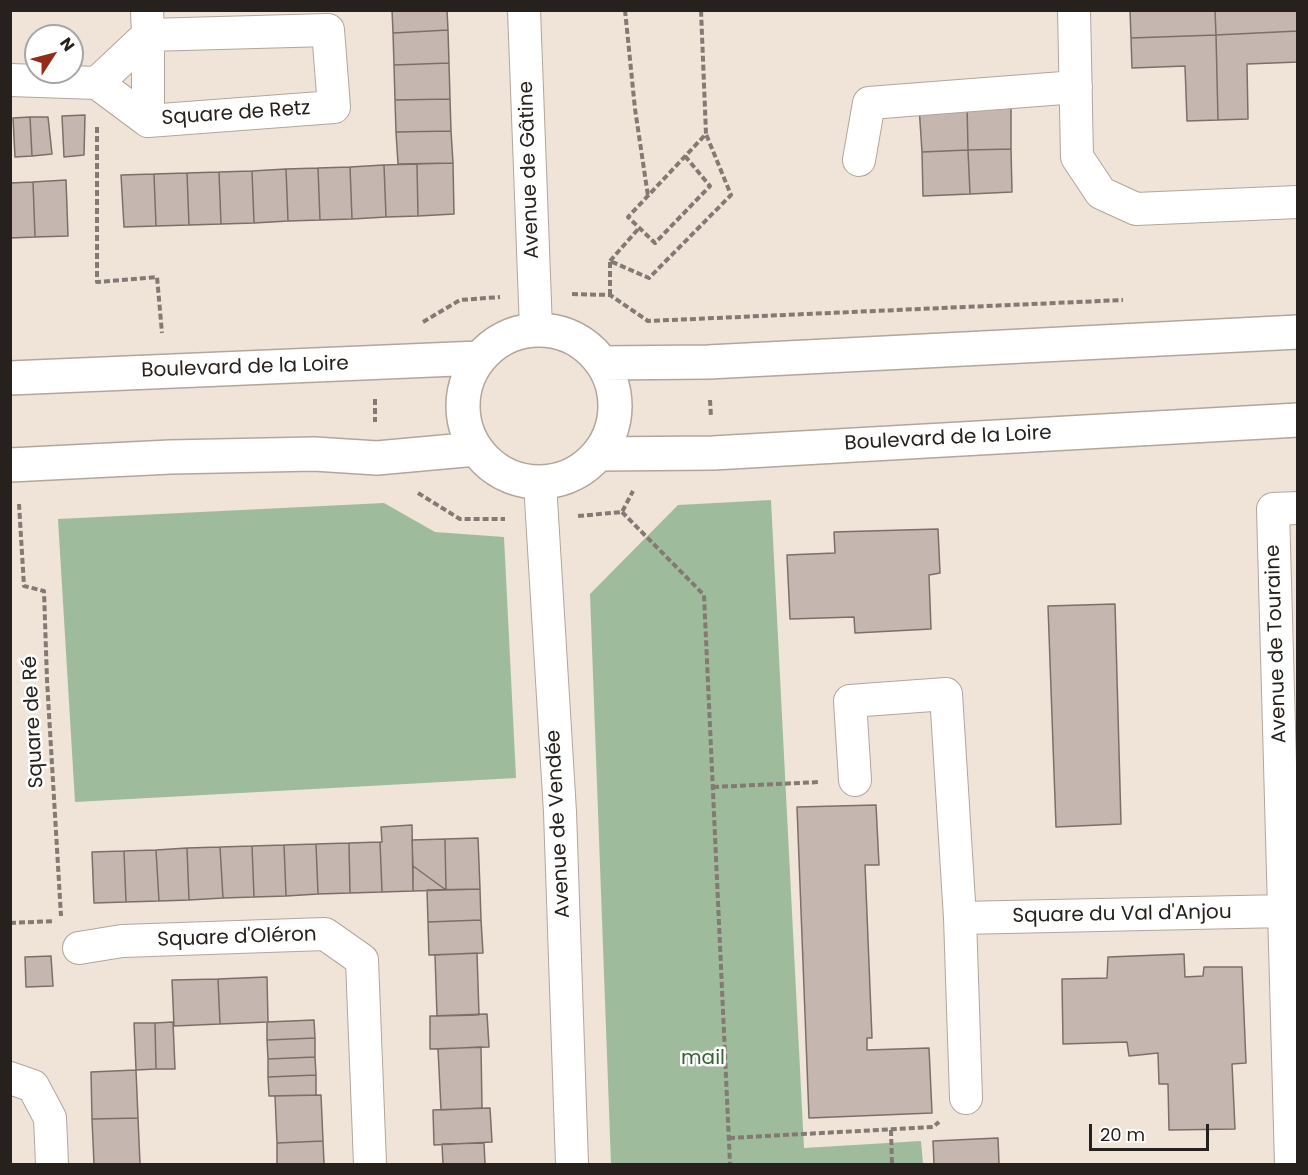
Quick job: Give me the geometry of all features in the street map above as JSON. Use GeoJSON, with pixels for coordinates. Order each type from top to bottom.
{"type":"FeatureCollection","features":[{"type":"Feature","properties":{"kind":"street","name":"Avenue de Gâtine"},"geometry":{"type":"LineString","coordinates":[[524,10],[536,329]]}},
{"type":"Feature","properties":{"kind":"street"},"geometry":{"type":"LineString","coordinates":[[1074,10],[1077,157],[1101,193],[1136,208],[1298,202]]}},
{"type":"Feature","properties":{"kind":"street"},"geometry":{"type":"LineString","coordinates":[[97,83],[148,23]]}},
{"type":"Feature","properties":{"kind":"street","name":"Square de Retz"},"geometry":{"type":"LineString","coordinates":[[148,23],[328,30],[333,107],[148,121],[148,23]]}},
{"type":"Feature","properties":{"kind":"street"},"geometry":{"type":"LineString","coordinates":[[10,80],[97,83],[148,121]]}},
{"type":"Feature","properties":{"kind":"street"},"geometry":{"type":"LineString","coordinates":[[859,160],[869,103],[1076,87]]}},
{"type":"Feature","properties":{"kind":"street"},"geometry":{"type":"LineString","coordinates":[[536,329],[561,332],[584,344],[602,363],[613,384],[616,408],[611,432],[599,454],[583,469],[563,479],[540,483],[516,479],[494,467],[476,449],[466,430],[463,409],[464,388],[479,358],[489,348],[511,334],[536,329]]}},
{"type":"Feature","properties":{"kind":"street"},"geometry":{"type":"LineString","coordinates":[[602,363],[708,362],[1298,332]]}},
{"type":"Feature","properties":{"kind":"street","name":"Boulevard de la Loire"},"geometry":{"type":"LineString","coordinates":[[10,378],[479,358]]}},
{"type":"Feature","properties":{"kind":"street","name":"Boulevard de la Loire"},"geometry":{"type":"LineString","coordinates":[[599,454],[713,453],[1298,420]]}},
{"type":"Feature","properties":{"kind":"street"},"geometry":{"type":"LineString","coordinates":[[10,465],[170,457],[314,454],[376,458],[476,449]]}},
{"type":"Feature","properties":{"kind":"street","name":"Avenue de Vendée"},"geometry":{"type":"LineString","coordinates":[[540,483],[560,812],[572,1164]]}},
{"type":"Feature","properties":{"kind":"street","name":"Avenue de Touraine"},"geometry":{"type":"LineString","coordinates":[[1291,1164],[1273,509],[1298,508]]}},
{"type":"Feature","properties":{"kind":"street"},"geometry":{"type":"LineString","coordinates":[[855,780],[850,701],[946,694],[960,918],[966,1098]]}},
{"type":"Feature","properties":{"kind":"street","name":"Square du Val d'Anjou"},"geometry":{"type":"LineString","coordinates":[[960,918],[1285,911]]}},
{"type":"Feature","properties":{"kind":"street","name":"Square d'Oléron"},"geometry":{"type":"LineString","coordinates":[[79,948],[122,941],[325,934],[362,960],[370,1164]]}},
{"type":"Feature","properties":{"kind":"street"},"geometry":{"type":"LineString","coordinates":[[10,1078],[33,1086],[50,1118],[52,1164]]}},
{"type":"Feature","properties":{"kind":"path"},"geometry":{"type":"LineString","coordinates":[[625,10],[635,109],[648,196]]}},
{"type":"Feature","properties":{"kind":"path"},"geometry":{"type":"LineString","coordinates":[[610,261],[649,278],[731,195],[706,134],[701,10]]}},
{"type":"Feature","properties":{"kind":"path"},"geometry":{"type":"LineString","coordinates":[[97,83],[97,282],[157,277],[162,341]]}},
{"type":"Feature","properties":{"kind":"path"},"geometry":{"type":"LineString","coordinates":[[685,156],[710,186],[655,243],[628,217],[685,156],[706,134]]}},
{"type":"Feature","properties":{"kind":"path"},"geometry":{"type":"LineString","coordinates":[[610,295],[610,261],[639,228]]}},
{"type":"Feature","properties":{"kind":"path"},"geometry":{"type":"LineString","coordinates":[[562,294],[610,295],[648,321],[1131,300]]}},
{"type":"Feature","properties":{"kind":"path"},"geometry":{"type":"LineString","coordinates":[[374,362],[376,458]]}},
{"type":"Feature","properties":{"kind":"path","name":"Square de Ré"},"geometry":{"type":"LineString","coordinates":[[10,923],[61,921],[46,680],[44,591],[24,586],[19,504]]}},
{"type":"Feature","properties":{"kind":"path"},"geometry":{"type":"LineString","coordinates":[[622,512],[704,595],[730,1164]]}},
{"type":"Feature","properties":{"kind":"path"},"geometry":{"type":"LineString","coordinates":[[713,787],[855,780]]}},
{"type":"Feature","properties":{"kind":"path"},"geometry":{"type":"LineString","coordinates":[[729,1138],[933,1127],[966,1098]]}},
{"type":"Feature","properties":{"kind":"path"},"geometry":{"type":"LineString","coordinates":[[891,1130],[892,1164]]}},
{"type":"Feature","properties":{"kind":"green space","name":"mail"},"geometry":{"type":"Polygon","coordinates":[[[771,500],[804,1148],[921,1141],[923,1164],[611,1164],[590,594],[678,505],[771,500]]]}},
{"type":"Feature","properties":{"kind":"green space"},"geometry":{"type":"Polygon","coordinates":[[[384,503],[435,532],[504,537],[516,778],[75,802],[58,519],[384,503]]]}},
{"type":"Feature","properties":{"kind":"building"},"geometry":{"type":"Polygon","coordinates":[[[392,10],[447,10],[448,30],[393,33],[392,10]]]}},
{"type":"Feature","properties":{"kind":"building"},"geometry":{"type":"Polygon","coordinates":[[[1130,10],[1215,10],[1216,35],[1131,38],[1130,10]]]}},
{"type":"Feature","properties":{"kind":"building"},"geometry":{"type":"Polygon","coordinates":[[[1215,10],[1298,10],[1298,31],[1216,35],[1215,10]]]}},
{"type":"Feature","properties":{"kind":"building"},"geometry":{"type":"Polygon","coordinates":[[[448,30],[449,63],[394,65],[393,33],[448,30]]]}},
{"type":"Feature","properties":{"kind":"building"},"geometry":{"type":"Polygon","coordinates":[[[1298,31],[1298,62],[1247,64],[1248,119],[1218,120],[1216,35],[1298,31]]]}},
{"type":"Feature","properties":{"kind":"building"},"geometry":{"type":"Polygon","coordinates":[[[1216,35],[1218,120],[1187,121],[1185,66],[1132,68],[1131,38],[1216,35]]]}},
{"type":"Feature","properties":{"kind":"building"},"geometry":{"type":"Polygon","coordinates":[[[449,63],[450,99],[395,100],[394,65],[449,63]]]}},
{"type":"Feature","properties":{"kind":"building"},"geometry":{"type":"Polygon","coordinates":[[[450,99],[451,131],[396,132],[395,100],[450,99]]]}},
{"type":"Feature","properties":{"kind":"building"},"geometry":{"type":"Polygon","coordinates":[[[1011,103],[1011,149],[968,150],[967,104],[1011,103]]]}},
{"type":"Feature","properties":{"kind":"building"},"geometry":{"type":"Polygon","coordinates":[[[967,104],[968,150],[922,152],[919,106],[967,104]]]}},
{"type":"Feature","properties":{"kind":"building"},"geometry":{"type":"Polygon","coordinates":[[[85,115],[84,155],[64,157],[62,116],[85,115]]]}},
{"type":"Feature","properties":{"kind":"building"},"geometry":{"type":"Polygon","coordinates":[[[30,117],[48,117],[52,154],[32,156],[30,117]]]}},
{"type":"Feature","properties":{"kind":"building"},"geometry":{"type":"Polygon","coordinates":[[[30,117],[32,156],[15,157],[13,118],[30,117]]]}},
{"type":"Feature","properties":{"kind":"building"},"geometry":{"type":"Polygon","coordinates":[[[451,131],[453,163],[398,164],[396,132],[451,131]]]}},
{"type":"Feature","properties":{"kind":"building"},"geometry":{"type":"Polygon","coordinates":[[[1011,149],[1012,192],[970,194],[968,150],[1011,149]]]}},
{"type":"Feature","properties":{"kind":"building"},"geometry":{"type":"Polygon","coordinates":[[[968,150],[970,194],[923,196],[922,152],[968,150]]]}},
{"type":"Feature","properties":{"kind":"building"},"geometry":{"type":"Polygon","coordinates":[[[453,163],[454,214],[418,216],[417,164],[453,163]]]}},
{"type":"Feature","properties":{"kind":"building"},"geometry":{"type":"Polygon","coordinates":[[[417,164],[418,216],[386,217],[384,165],[417,164]]]}},
{"type":"Feature","properties":{"kind":"building"},"geometry":{"type":"Polygon","coordinates":[[[384,165],[386,217],[352,219],[350,167],[384,165]]]}},
{"type":"Feature","properties":{"kind":"building"},"geometry":{"type":"Polygon","coordinates":[[[350,167],[352,219],[320,220],[318,168],[350,167]]]}},
{"type":"Feature","properties":{"kind":"building"},"geometry":{"type":"Polygon","coordinates":[[[318,168],[320,220],[288,221],[286,169],[318,168]]]}},
{"type":"Feature","properties":{"kind":"building"},"geometry":{"type":"Polygon","coordinates":[[[286,169],[288,221],[254,223],[252,171],[286,169]]]}},
{"type":"Feature","properties":{"kind":"building"},"geometry":{"type":"Polygon","coordinates":[[[252,171],[254,223],[221,224],[219,172],[252,171]]]}},
{"type":"Feature","properties":{"kind":"building"},"geometry":{"type":"Polygon","coordinates":[[[219,172],[221,224],[189,225],[187,173],[219,172]]]}},
{"type":"Feature","properties":{"kind":"building"},"geometry":{"type":"Polygon","coordinates":[[[187,173],[189,225],[156,226],[154,174],[187,173]]]}},
{"type":"Feature","properties":{"kind":"building"},"geometry":{"type":"Polygon","coordinates":[[[154,174],[156,226],[124,227],[121,175],[154,174]]]}},
{"type":"Feature","properties":{"kind":"building"},"geometry":{"type":"Polygon","coordinates":[[[66,180],[68,236],[35,237],[33,182],[66,180]]]}},
{"type":"Feature","properties":{"kind":"building"},"geometry":{"type":"Polygon","coordinates":[[[33,182],[35,237],[10,238],[10,183],[33,182]]]}},
{"type":"Feature","properties":{"kind":"building"},"geometry":{"type":"Polygon","coordinates":[[[938,529],[940,573],[929,575],[931,629],[855,633],[854,617],[790,619],[787,555],[835,553],[834,532],[938,529]]]}},
{"type":"Feature","properties":{"kind":"building"},"geometry":{"type":"Polygon","coordinates":[[[1115,604],[1121,824],[1056,827],[1048,606],[1115,604]]]}},
{"type":"Feature","properties":{"kind":"building"},"geometry":{"type":"Polygon","coordinates":[[[876,805],[879,865],[865,865],[872,1038],[867,1038],[867,1050],[929,1048],[932,1113],[809,1118],[797,807],[876,805]]]}},
{"type":"Feature","properties":{"kind":"building"},"geometry":{"type":"Polygon","coordinates":[[[412,825],[413,891],[382,892],[381,827],[412,825]]]}},
{"type":"Feature","properties":{"kind":"building"},"geometry":{"type":"Polygon","coordinates":[[[478,838],[480,889],[446,890],[445,839],[478,838]]]}},
{"type":"Feature","properties":{"kind":"building"},"geometry":{"type":"Polygon","coordinates":[[[445,839],[446,890],[413,866],[412,840],[445,839]]]}},
{"type":"Feature","properties":{"kind":"building"},"geometry":{"type":"Polygon","coordinates":[[[380,842],[382,892],[350,893],[349,843],[380,842]]]}},
{"type":"Feature","properties":{"kind":"building"},"geometry":{"type":"Polygon","coordinates":[[[349,843],[350,893],[318,894],[316,844],[349,843]]]}},
{"type":"Feature","properties":{"kind":"building"},"geometry":{"type":"Polygon","coordinates":[[[316,844],[318,894],[286,896],[284,845],[316,844]]]}},
{"type":"Feature","properties":{"kind":"building"},"geometry":{"type":"Polygon","coordinates":[[[284,845],[286,896],[254,897],[252,846],[284,845]]]}},
{"type":"Feature","properties":{"kind":"building"},"geometry":{"type":"Polygon","coordinates":[[[252,846],[254,897],[223,898],[220,847],[252,846]]]}},
{"type":"Feature","properties":{"kind":"building"},"geometry":{"type":"Polygon","coordinates":[[[220,847],[223,898],[189,900],[187,848],[220,847]]]}},
{"type":"Feature","properties":{"kind":"building"},"geometry":{"type":"Polygon","coordinates":[[[187,848],[189,900],[159,901],[156,850],[187,848]]]}},
{"type":"Feature","properties":{"kind":"building"},"geometry":{"type":"Polygon","coordinates":[[[156,850],[159,901],[126,902],[124,851],[156,850]]]}},
{"type":"Feature","properties":{"kind":"building"},"geometry":{"type":"Polygon","coordinates":[[[124,851],[126,902],[94,903],[92,852],[124,851]]]}},
{"type":"Feature","properties":{"kind":"building"},"geometry":{"type":"Polygon","coordinates":[[[413,866],[446,890],[413,891],[413,866]]]}},
{"type":"Feature","properties":{"kind":"building"},"geometry":{"type":"Polygon","coordinates":[[[480,889],[481,920],[428,922],[427,890],[480,889]]]}},
{"type":"Feature","properties":{"kind":"building"},"geometry":{"type":"Polygon","coordinates":[[[481,920],[483,953],[429,955],[428,922],[481,920]]]}},
{"type":"Feature","properties":{"kind":"building"},"geometry":{"type":"Polygon","coordinates":[[[477,953],[479,1015],[437,1016],[435,955],[477,953]]]}},
{"type":"Feature","properties":{"kind":"building"},"geometry":{"type":"Polygon","coordinates":[[[1184,954],[1185,977],[1203,976],[1204,967],[1242,967],[1246,1063],[1232,1064],[1235,1129],[1169,1130],[1168,1084],[1159,1084],[1158,1053],[1129,1056],[1127,1042],[1063,1044],[1062,979],[1107,978],[1108,957],[1184,954]]]}},
{"type":"Feature","properties":{"kind":"building"},"geometry":{"type":"Polygon","coordinates":[[[51,956],[53,986],[26,987],[25,957],[51,956]]]}},
{"type":"Feature","properties":{"kind":"building"},"geometry":{"type":"Polygon","coordinates":[[[267,977],[268,1022],[220,1024],[218,979],[267,977]]]}},
{"type":"Feature","properties":{"kind":"building"},"geometry":{"type":"Polygon","coordinates":[[[218,979],[220,1024],[174,1026],[172,980],[218,979]]]}},
{"type":"Feature","properties":{"kind":"building"},"geometry":{"type":"Polygon","coordinates":[[[487,1014],[489,1047],[430,1049],[430,1016],[487,1014]]]}},
{"type":"Feature","properties":{"kind":"building"},"geometry":{"type":"Polygon","coordinates":[[[314,1020],[315,1038],[267,1040],[267,1022],[314,1020]]]}},
{"type":"Feature","properties":{"kind":"building"},"geometry":{"type":"Polygon","coordinates":[[[173,1022],[175,1069],[156,1069],[155,1023],[173,1022]]]}},
{"type":"Feature","properties":{"kind":"building"},"geometry":{"type":"Polygon","coordinates":[[[134,1023],[155,1023],[156,1069],[136,1070],[134,1023]]]}},
{"type":"Feature","properties":{"kind":"building"},"geometry":{"type":"Polygon","coordinates":[[[315,1038],[315,1057],[268,1059],[267,1040],[315,1038]]]}},
{"type":"Feature","properties":{"kind":"building"},"geometry":{"type":"Polygon","coordinates":[[[481,1047],[482,1108],[441,1110],[438,1049],[481,1047]]]}},
{"type":"Feature","properties":{"kind":"building"},"geometry":{"type":"Polygon","coordinates":[[[315,1057],[316,1075],[268,1077],[268,1059],[315,1057]]]}},
{"type":"Feature","properties":{"kind":"building"},"geometry":{"type":"Polygon","coordinates":[[[136,1070],[138,1118],[92,1119],[91,1072],[136,1070]]]}},
{"type":"Feature","properties":{"kind":"building"},"geometry":{"type":"Polygon","coordinates":[[[316,1075],[316,1095],[269,1096],[268,1077],[316,1075]]]}},
{"type":"Feature","properties":{"kind":"building"},"geometry":{"type":"Polygon","coordinates":[[[321,1095],[323,1141],[277,1143],[275,1096],[321,1095]]]}},
{"type":"Feature","properties":{"kind":"building"},"geometry":{"type":"Polygon","coordinates":[[[490,1108],[492,1142],[434,1145],[433,1110],[490,1108]]]}},
{"type":"Feature","properties":{"kind":"building"},"geometry":{"type":"Polygon","coordinates":[[[138,1118],[140,1164],[94,1164],[92,1119],[138,1118]]]}},
{"type":"Feature","properties":{"kind":"building"},"geometry":{"type":"Polygon","coordinates":[[[998,1138],[999,1164],[934,1164],[933,1141],[998,1138]]]}},
{"type":"Feature","properties":{"kind":"building"},"geometry":{"type":"Polygon","coordinates":[[[323,1141],[324,1164],[277,1164],[277,1143],[323,1141]]]}},
{"type":"Feature","properties":{"kind":"building"},"geometry":{"type":"Polygon","coordinates":[[[484,1143],[485,1164],[443,1164],[442,1144],[484,1143]]]}}]}
